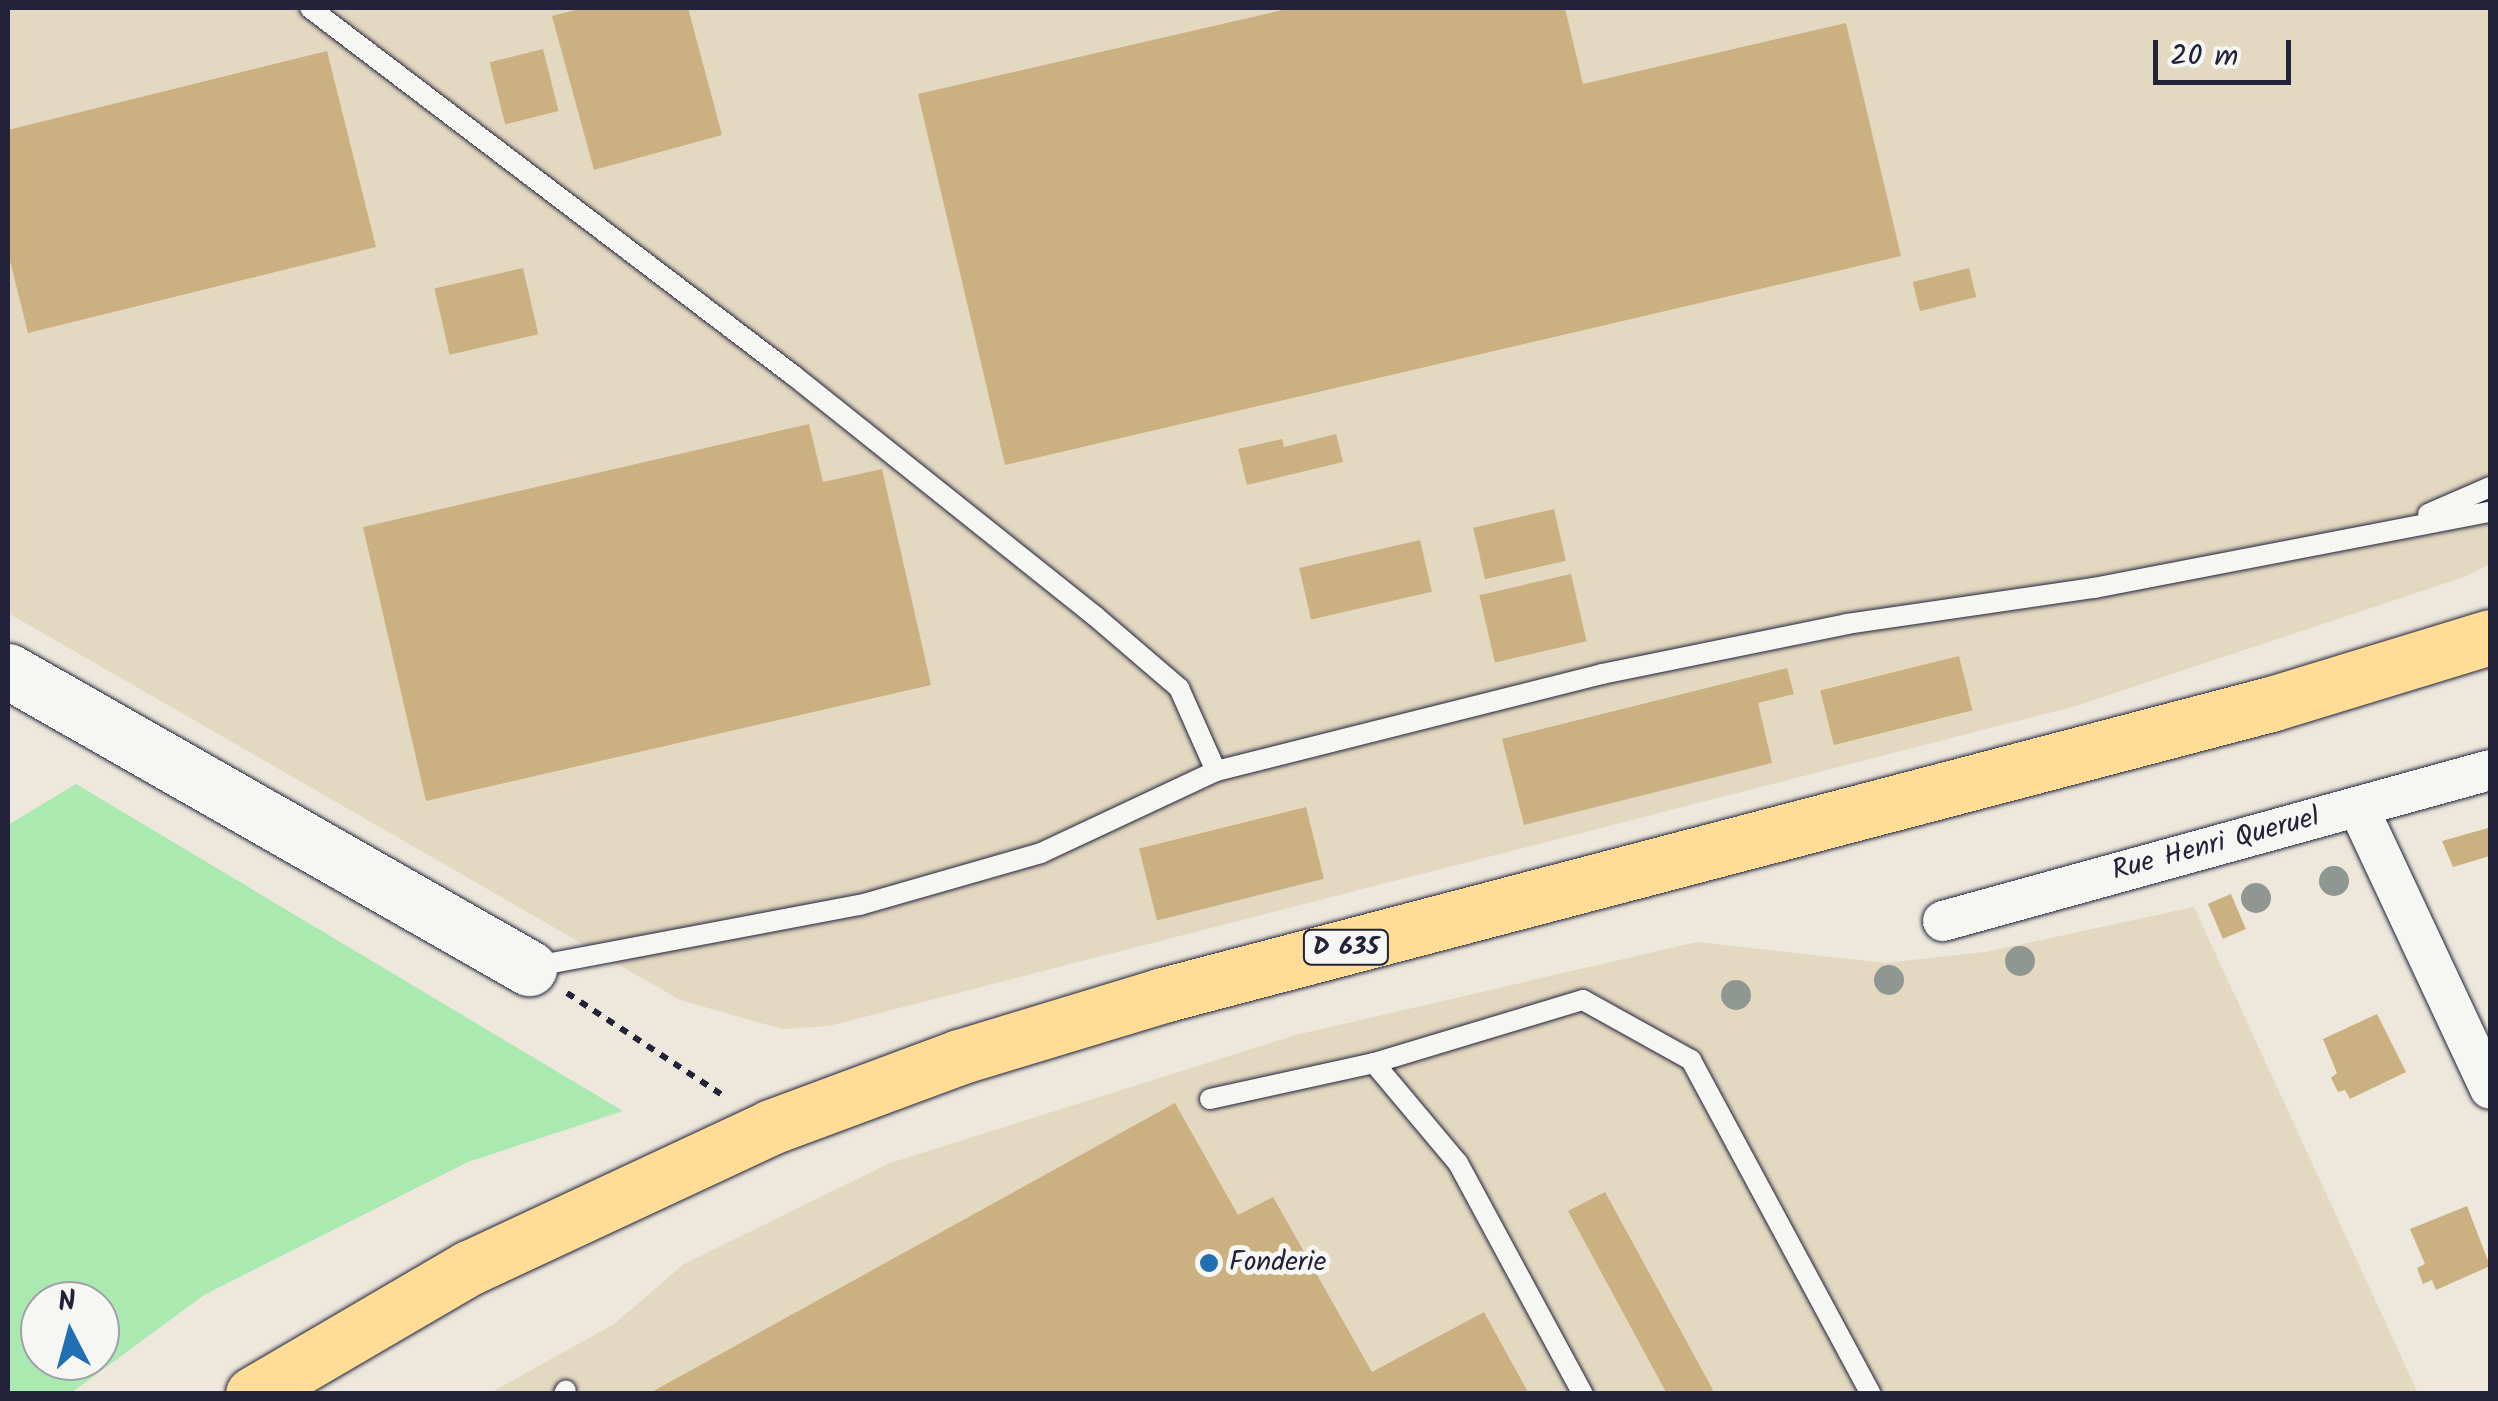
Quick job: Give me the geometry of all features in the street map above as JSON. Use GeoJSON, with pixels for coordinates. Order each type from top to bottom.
{"type":"FeatureCollection","features":[{"type":"Feature","properties":{"kind":"main road","name":"D 635"},"geometry":{"type":"LineString","coordinates":[[253,1394],[469,1268],[771,1126],[959,1057],[1164,995],[2271,704],[2490,637]]}},
{"type":"Feature","properties":{"kind":"street"},"geometry":{"type":"LineString","coordinates":[[8,671],[528,968]]}},
{"type":"Feature","properties":{"kind":"street","name":"Rue Henri Queruel"},"geometry":{"type":"LineString","coordinates":[[1943,921],[2490,770]]}},
{"type":"Feature","properties":{"kind":"street"},"geometry":{"type":"LineString","coordinates":[[2358,806],[2490,1089]]}},
{"type":"Feature","properties":{"kind":"lane"},"geometry":{"type":"LineString","coordinates":[[310,8],[793,375],[1095,616],[1179,688],[1216,771]]}},
{"type":"Feature","properties":{"kind":"lane"},"geometry":{"type":"LineString","coordinates":[[2381,532],[2490,487]]}},
{"type":"Feature","properties":{"kind":"lane"},"geometry":{"type":"LineString","coordinates":[[528,968],[860,905],[1042,854],[1216,771],[1640,666],[1847,624],[2094,588],[2490,512]]}},
{"type":"Feature","properties":{"kind":"lane"},"geometry":{"type":"LineString","coordinates":[[1210,1100],[1374,1063],[1583,1000],[1691,1060],[1871,1394]]}},
{"type":"Feature","properties":{"kind":"lane"},"geometry":{"type":"LineString","coordinates":[[1374,1063],[1458,1163],[1583,1394]]}},
{"type":"Feature","properties":{"kind":"path"},"geometry":{"type":"LineString","coordinates":[[528,968],[771,1126]]}},
{"type":"Feature","properties":{"kind":"shaded area"},"geometry":{"type":"Polygon","coordinates":[[[8,8],[2490,8],[2490,564],[2464,577],[2076,706],[829,1026],[782,1029],[680,1000],[8,613],[8,8]]]}},
{"type":"Feature","properties":{"kind":"shaded area"},"geometry":{"type":"Polygon","coordinates":[[[2194,907],[2418,1393],[488,1394],[614,1324],[684,1264],[890,1163],[1296,1035],[1697,942],[1885,963],[1985,952],[2194,907]]]}},
{"type":"Feature","properties":{"kind":"green space"},"geometry":{"type":"Polygon","coordinates":[[[76,784],[623,1111],[468,1162],[204,1295],[120,1357],[120,1281],[20,1281],[20,1381],[87,1381],[71,1393],[8,1393],[8,825],[76,784]]]}},
{"type":"Feature","properties":{"kind":"building"},"geometry":{"type":"Polygon","coordinates":[[[583,8],[688,8],[722,135],[594,170],[552,16],[583,8]]]}},
{"type":"Feature","properties":{"kind":"building"},"geometry":{"type":"Polygon","coordinates":[[[1291,8],[1565,8],[1583,84],[1846,23],[1901,256],[1005,465],[918,94],[1291,8]]]}},
{"type":"Feature","properties":{"kind":"building"},"geometry":{"type":"Polygon","coordinates":[[[543,49],[558,111],[505,124],[490,62],[543,49]]]}},
{"type":"Feature","properties":{"kind":"building"},"geometry":{"type":"Polygon","coordinates":[[[327,51],[376,247],[28,333],[8,253],[8,130],[327,51]]]}},
{"type":"Feature","properties":{"kind":"building"},"geometry":{"type":"Polygon","coordinates":[[[523,268],[538,334],[450,355],[434,288],[523,268]]]}},
{"type":"Feature","properties":{"kind":"building"},"geometry":{"type":"Polygon","coordinates":[[[1969,268],[1976,297],[1920,311],[1913,282],[1969,268]]]}},
{"type":"Feature","properties":{"kind":"building"},"geometry":{"type":"Polygon","coordinates":[[[809,424],[823,482],[882,469],[931,685],[426,801],[363,527],[809,424]]]}},
{"type":"Feature","properties":{"kind":"building"},"geometry":{"type":"Polygon","coordinates":[[[1336,434],[1343,462],[1247,485],[1238,449],[1282,439],[1284,447],[1336,434]]]}},
{"type":"Feature","properties":{"kind":"building"},"geometry":{"type":"Polygon","coordinates":[[[1554,509],[1566,561],[1485,579],[1473,528],[1554,509]]]}},
{"type":"Feature","properties":{"kind":"building"},"geometry":{"type":"Polygon","coordinates":[[[1420,540],[1432,592],[1311,620],[1299,568],[1420,540]]]}},
{"type":"Feature","properties":{"kind":"building"},"geometry":{"type":"Polygon","coordinates":[[[1571,574],[1587,641],[1495,662],[1479,595],[1571,574]]]}},
{"type":"Feature","properties":{"kind":"building"},"geometry":{"type":"Polygon","coordinates":[[[1959,656],[1973,710],[1834,745],[1820,691],[1959,656]]]}},
{"type":"Feature","properties":{"kind":"building"},"geometry":{"type":"Polygon","coordinates":[[[1787,668],[1794,694],[1758,703],[1772,763],[1524,825],[1502,739],[1787,668]]]}},
{"type":"Feature","properties":{"kind":"building"},"geometry":{"type":"Polygon","coordinates":[[[1306,807],[1324,879],[1157,920],[1139,849],[1306,807]]]}},
{"type":"Feature","properties":{"kind":"building"},"geometry":{"type":"Polygon","coordinates":[[[2488,828],[2490,856],[2453,867],[2442,841],[2488,828]]]}},
{"type":"Feature","properties":{"kind":"building"},"geometry":{"type":"Polygon","coordinates":[[[2231,894],[2246,929],[2223,939],[2208,904],[2231,894]]]}},
{"type":"Feature","properties":{"kind":"building"},"geometry":{"type":"Polygon","coordinates":[[[2377,1014],[2406,1072],[2350,1099],[2345,1090],[2338,1092],[2331,1078],[2337,1073],[2323,1039],[2377,1014]]]}},
{"type":"Feature","properties":{"kind":"building"},"geometry":{"type":"Polygon","coordinates":[[[1175,1103],[1238,1215],[1273,1197],[1372,1372],[1484,1312],[1529,1394],[648,1394],[1175,1103]]]}},
{"type":"Feature","properties":{"kind":"building"},"geometry":{"type":"Polygon","coordinates":[[[1605,1192],[1713,1390],[1707,1394],[1667,1394],[1568,1211],[1605,1192]]]}},
{"type":"Feature","properties":{"kind":"building"},"geometry":{"type":"Polygon","coordinates":[[[2467,1206],[2490,1266],[2436,1290],[2432,1280],[2423,1284],[2417,1268],[2425,1264],[2410,1229],[2467,1206]]]}},
{"type":"Feature","properties":{"kind":"place","name":"Fonderie"},"geometry":{"type":"Point","coordinates":[1209,1263]}}]}
